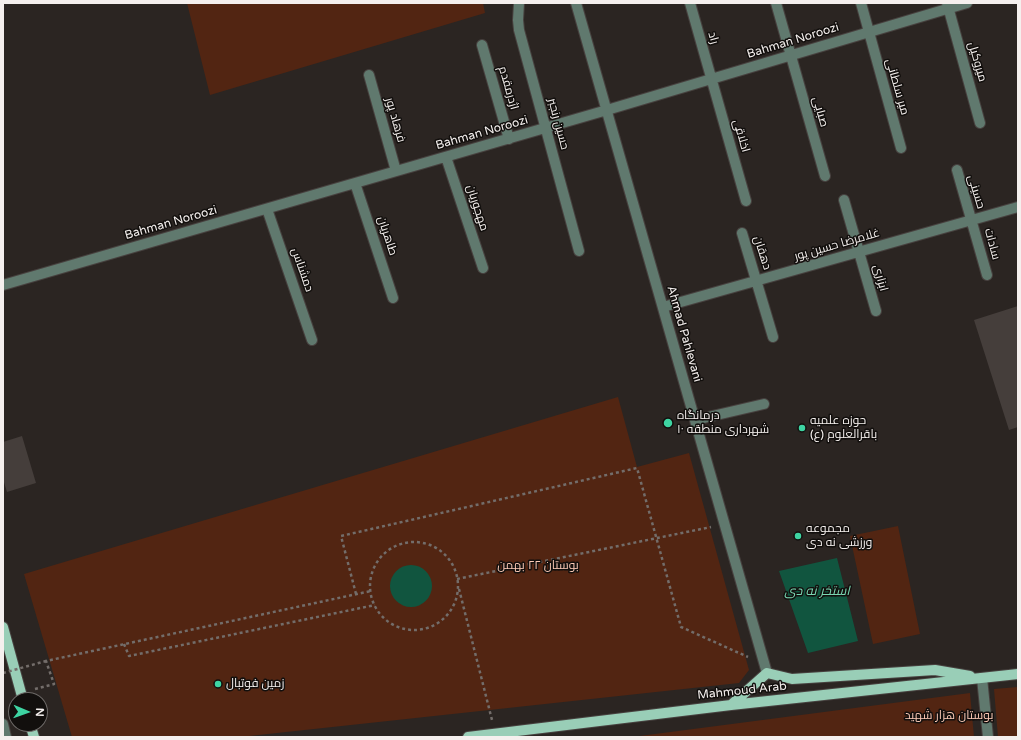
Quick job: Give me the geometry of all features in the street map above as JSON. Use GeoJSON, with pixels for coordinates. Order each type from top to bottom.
{"type":"FeatureCollection","features":[{"type":"Feature","properties":{"kind":"main road"},"geometry":{"type":"LineString","coordinates":[[3,627],[21,692]]}},
{"type":"Feature","properties":{"kind":"main road"},"geometry":{"type":"LineString","coordinates":[[732,705],[766,669],[792,679],[935,670],[982,678]]}},
{"type":"Feature","properties":{"kind":"main road","name":"Mahmoud Arab"},"geometry":{"type":"LineString","coordinates":[[468,737],[732,705],[1018,674]]}},
{"type":"Feature","properties":{"kind":"street","name":"حسین رنجبر"},"geometry":{"type":"LineString","coordinates":[[519,3],[519,30],[579,251]]}},
{"type":"Feature","properties":{"kind":"street","name":"Ahmad Pahlevani"},"geometry":{"type":"LineString","coordinates":[[576,3],[766,669]]}},
{"type":"Feature","properties":{"kind":"street","name":"راد"},"geometry":{"type":"LineString","coordinates":[[690,3],[711,79]]}},
{"type":"Feature","properties":{"kind":"street","name":"صبایی"},"geometry":{"type":"LineString","coordinates":[[776,3],[825,176]]}},
{"type":"Feature","properties":{"kind":"street","name":"میر سلطانی"},"geometry":{"type":"LineString","coordinates":[[861,3],[901,148]]}},
{"type":"Feature","properties":{"kind":"street","name":"Bahman Noroozi"},"geometry":{"type":"LineString","coordinates":[[3,285],[790,56],[947,6],[967,3]]}},
{"type":"Feature","properties":{"kind":"street","name":"میروکیل"},"geometry":{"type":"LineString","coordinates":[[947,6],[980,123]]}},
{"type":"Feature","properties":{"kind":"street","name":"اژدرمقدم"},"geometry":{"type":"LineString","coordinates":[[482,44],[509,138]]}},
{"type":"Feature","properties":{"kind":"street","name":"فرهاد پور"},"geometry":{"type":"LineString","coordinates":[[369,75],[396,171]]}},
{"type":"Feature","properties":{"kind":"street","name":"اخلاقی"},"geometry":{"type":"LineString","coordinates":[[711,79],[746,201]]}},
{"type":"Feature","properties":{"kind":"street","name":"مهجوریان"},"geometry":{"type":"LineString","coordinates":[[446,157],[482,268]]}},
{"type":"Feature","properties":{"kind":"street","name":"حسینی"},"geometry":{"type":"LineString","coordinates":[[956,170],[972,221]]}},
{"type":"Feature","properties":{"kind":"street","name":"طاهریان"},"geometry":{"type":"LineString","coordinates":[[355,183],[393,298]]}},
{"type":"Feature","properties":{"kind":"street","name":"ابزاری"},"geometry":{"type":"LineString","coordinates":[[844,200],[876,311]]}},
{"type":"Feature","properties":{"kind":"street","name":"غلامرضا حسین پور"},"geometry":{"type":"LineString","coordinates":[[663,307],[1018,207]]}},
{"type":"Feature","properties":{"kind":"street","name":"دمشناس"},"geometry":{"type":"LineString","coordinates":[[267,209],[312,340]]}},
{"type":"Feature","properties":{"kind":"street","name":"سادات"},"geometry":{"type":"LineString","coordinates":[[972,221],[987,275]]}},
{"type":"Feature","properties":{"kind":"street","name":"دهقان"},"geometry":{"type":"LineString","coordinates":[[742,233],[773,337]]}},
{"type":"Feature","properties":{"kind":"street"},"geometry":{"type":"LineString","coordinates":[[695,420],[764,404]]}},
{"type":"Feature","properties":{"kind":"street"},"geometry":{"type":"LineString","coordinates":[[982,678],[988,737]]}},
{"type":"Feature","properties":{"kind":"street"},"geometry":{"type":"LineString","coordinates":[[3,724],[6,737]]}},
{"type":"Feature","properties":{"kind":"path"},"geometry":{"type":"LineString","coordinates":[[356,594],[341,536],[637,468],[658,538],[681,627],[766,669]]}},
{"type":"Feature","properties":{"kind":"path"},"geometry":{"type":"LineString","coordinates":[[457,579],[725,525]]}},
{"type":"Feature","properties":{"kind":"path"},"geometry":{"type":"LineString","coordinates":[[458,586],[456,600],[450,613],[439,623],[425,629],[410,630],[396,626],[383,618],[375,605],[371,591],[372,576],[377,562],[388,551],[400,545],[414,542],[427,544],[440,550],[450,560],[456,572],[458,586],[496,734]]}},
{"type":"Feature","properties":{"kind":"path"},"geometry":{"type":"LineString","coordinates":[[3,673],[46,660],[371,591]]}},
{"type":"Feature","properties":{"kind":"path"},"geometry":{"type":"LineString","coordinates":[[124,644],[129,656],[375,605]]}},
{"type":"Feature","properties":{"kind":"path"},"geometry":{"type":"LineString","coordinates":[[33,692],[54,684],[46,660]]}},
{"type":"Feature","properties":{"kind":"green space"},"geometry":{"type":"Polygon","coordinates":[[[187,3],[483,3],[485,13],[210,95],[187,3]]]}},
{"type":"Feature","properties":{"kind":"green space","name":"بوستان ۲۲ بهمن"},"geometry":{"type":"Polygon","coordinates":[[[618,397],[637,467],[689,453],[749,670],[739,683],[240,737],[72,737],[24,574],[618,397]]]}},
{"type":"Feature","properties":{"kind":"green space"},"geometry":{"type":"Polygon","coordinates":[[[898,526],[920,634],[873,644],[850,536],[898,526]]]}},
{"type":"Feature","properties":{"kind":"green space"},"geometry":{"type":"Polygon","coordinates":[[[1018,687],[1018,737],[998,737],[994,689],[1018,687]]]}},
{"type":"Feature","properties":{"kind":"green space","name":"بوستان هزار شهید"},"geometry":{"type":"Polygon","coordinates":[[[970,693],[974,737],[632,737],[970,693]]]}},
{"type":"Feature","properties":{"kind":"water","name":"استخر نه دی"},"geometry":{"type":"Polygon","coordinates":[[[837,558],[858,641],[808,653],[779,571],[837,558]]]}},
{"type":"Feature","properties":{"kind":"water"},"geometry":{"type":"Polygon","coordinates":[[[407,565],[415,565],[426,571],[432,582],[432,590],[426,601],[415,607],[407,607],[396,601],[390,590],[390,582],[396,571],[407,565]]]}},
{"type":"Feature","properties":{"kind":"building"},"geometry":{"type":"Polygon","coordinates":[[[1018,306],[1018,427],[1009,430],[974,320],[1018,306]]]}},
{"type":"Feature","properties":{"kind":"building"},"geometry":{"type":"Polygon","coordinates":[[[22,436],[36,483],[7,492],[3,479],[3,442],[22,436]]]}},
{"type":"Feature","properties":{"kind":"place","name":"درمانگاه شهرداری منطقه ۱۰"},"geometry":{"type":"Point","coordinates":[668,423]}},
{"type":"Feature","properties":{"kind":"place","name":"حوزه علمیه باقرالعلوم (ع)"},"geometry":{"type":"Point","coordinates":[802,428]}},
{"type":"Feature","properties":{"kind":"place","name":"مجموعه ورزشی نه دی"},"geometry":{"type":"Point","coordinates":[798,536]}},
{"type":"Feature","properties":{"kind":"place","name":"زمین فوتبال"},"geometry":{"type":"Point","coordinates":[218,684]}}]}
